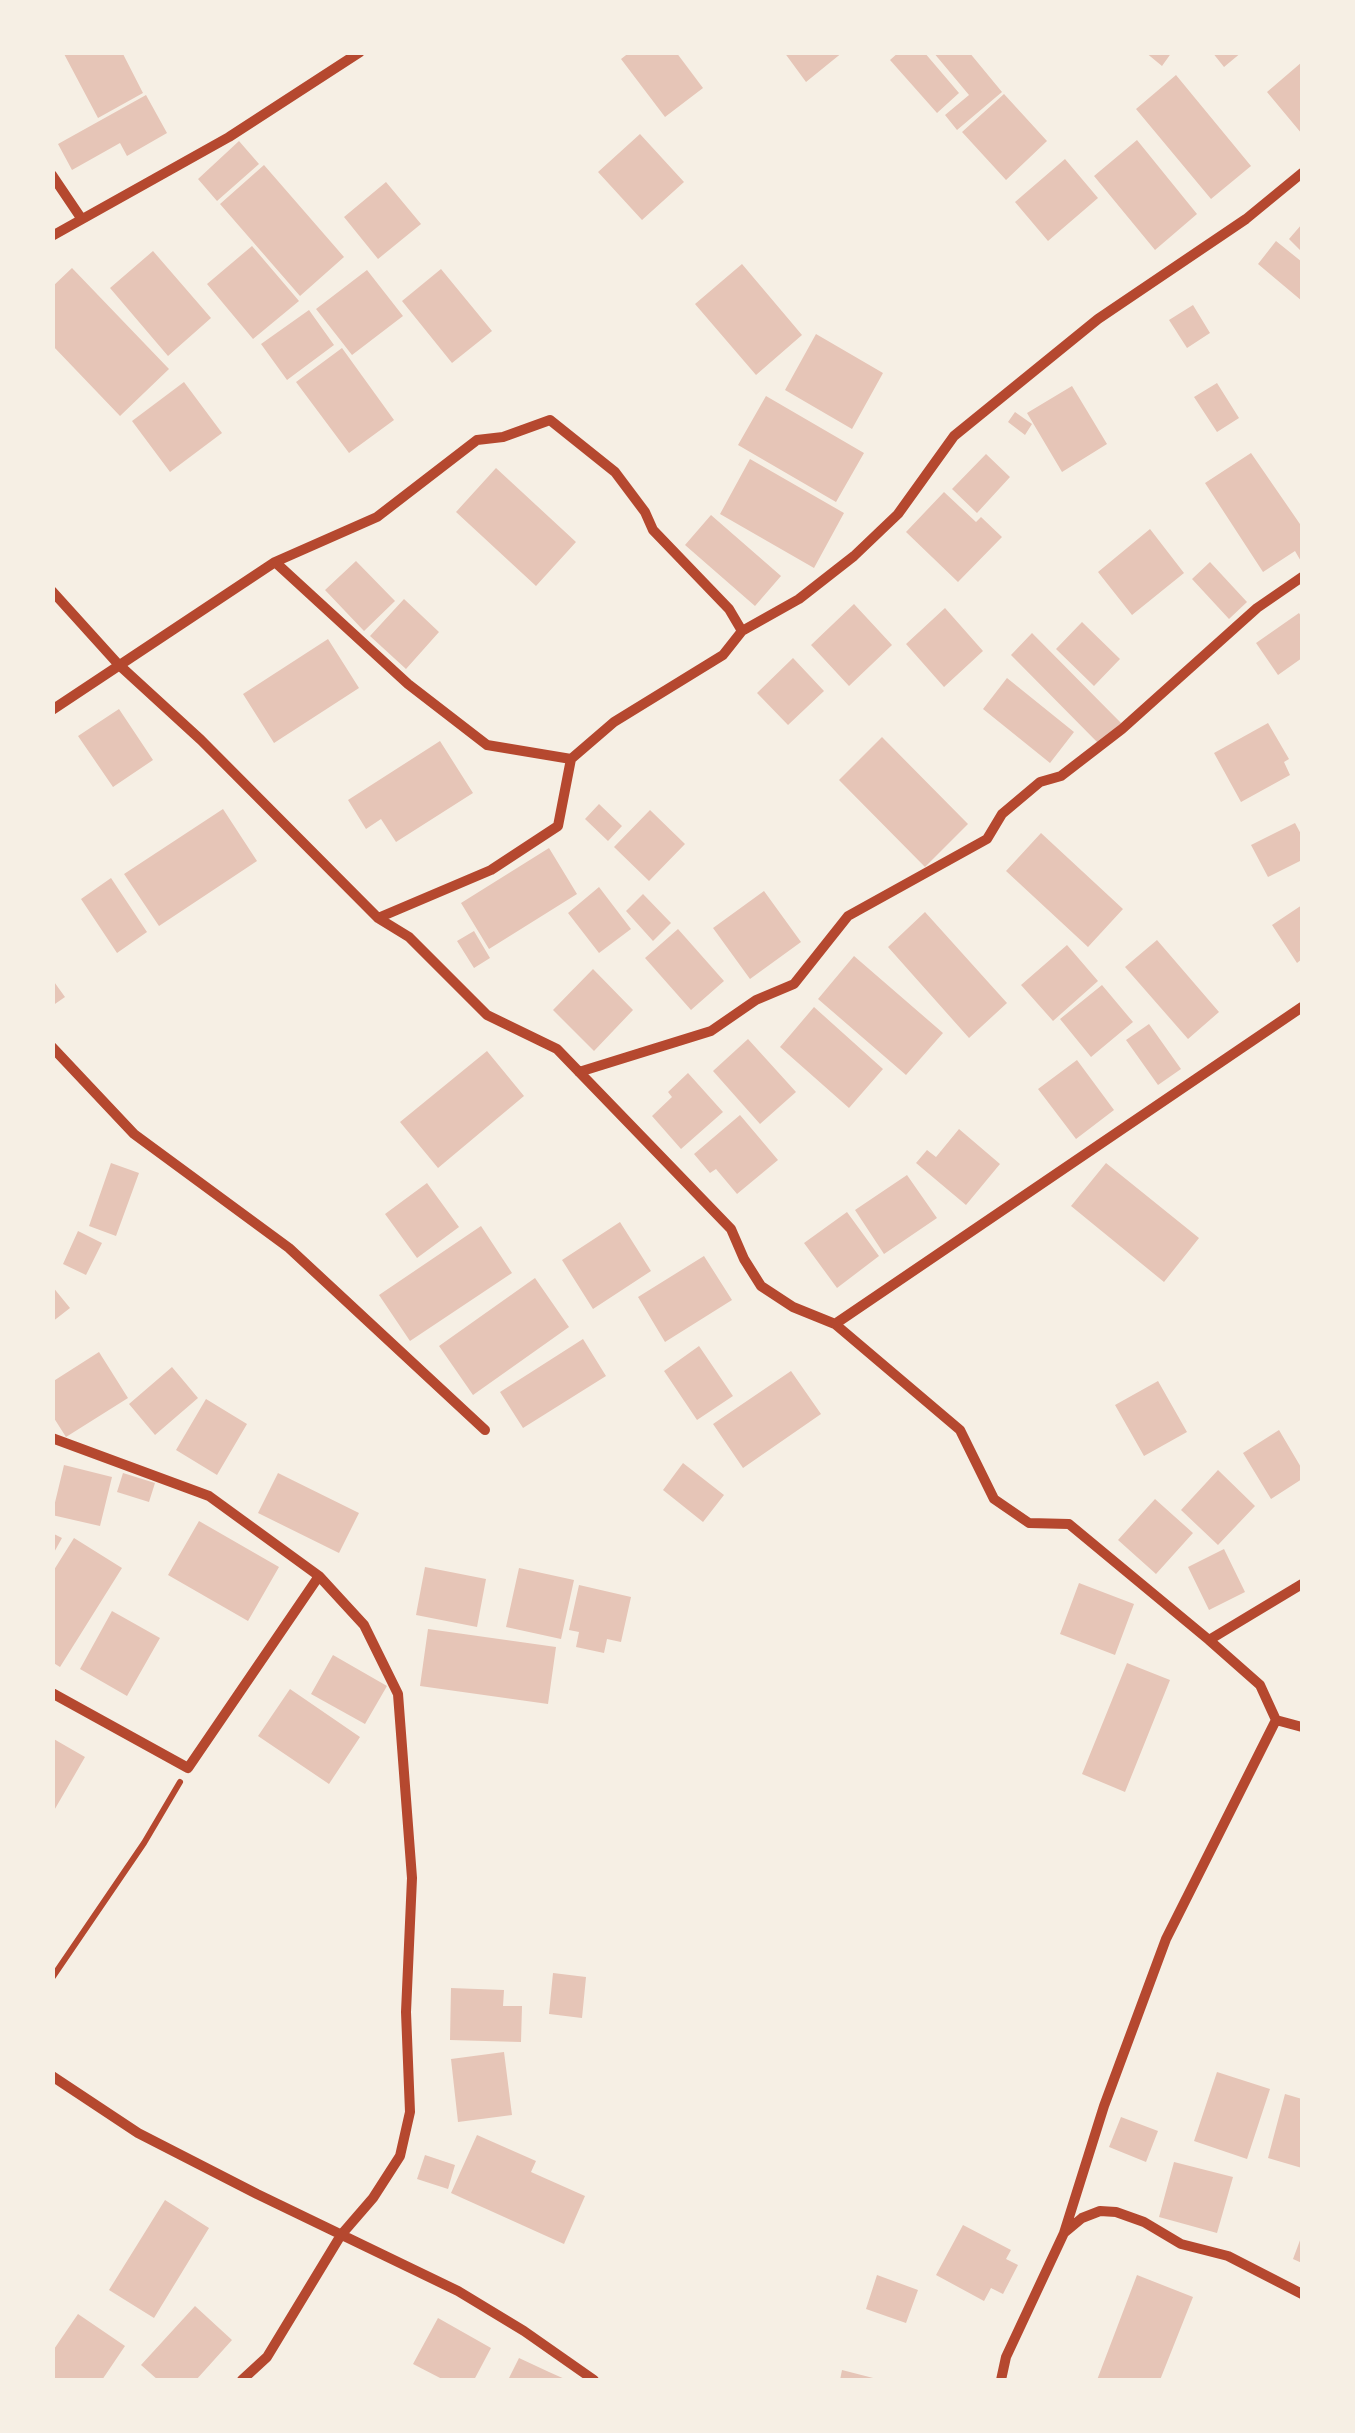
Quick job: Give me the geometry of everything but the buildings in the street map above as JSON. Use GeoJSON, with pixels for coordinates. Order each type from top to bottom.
{"type":"FeatureCollection","features":[{"type":"Feature","properties":{"kind":"street"},"geometry":{"type":"LineString","coordinates":[[52,236],[229,138],[360,52]]}},
{"type":"Feature","properties":{"kind":"street"},"geometry":{"type":"LineString","coordinates":[[378,918],[491,870],[558,826],[571,758],[614,722],[723,655],[742,631],[799,599],[854,556],[898,514],[954,436],[968,424],[1098,318],[1246,220],[1302,173]]}},
{"type":"Feature","properties":{"kind":"street"},"geometry":{"type":"LineString","coordinates":[[52,174],[82,218]]}},
{"type":"Feature","properties":{"kind":"street"},"geometry":{"type":"LineString","coordinates":[[52,710],[275,562],[377,517],[477,440],[503,437],[550,420],[615,472],[653,530],[730,609],[742,631]]}},
{"type":"Feature","properties":{"kind":"street"},"geometry":{"type":"LineString","coordinates":[[275,562],[408,684],[487,745],[571,758]]}},
{"type":"Feature","properties":{"kind":"street"},"geometry":{"type":"LineString","coordinates":[[580,1072],[711,1031],[756,1000],[794,984],[848,916],[986,839],[1002,814],[1040,782],[1062,776],[1122,729],[1256,608],[1302,577]]}},
{"type":"Feature","properties":{"kind":"street"},"geometry":{"type":"LineString","coordinates":[[52,591],[118,664],[201,740],[378,918],[410,936],[487,1015],[556,1048],[731,1229],[762,1286],[794,1307],[835,1324],[960,1430],[994,1499],[1028,1523],[1070,1524],[1260,1685],[1276,1720]]}},
{"type":"Feature","properties":{"kind":"street"},"geometry":{"type":"LineString","coordinates":[[835,1324],[1302,1006]]}},
{"type":"Feature","properties":{"kind":"street"},"geometry":{"type":"LineString","coordinates":[[52,1047],[134,1134],[289,1248],[485,1430]]}},
{"type":"Feature","properties":{"kind":"street"},"geometry":{"type":"LineString","coordinates":[[52,1438],[208,1496],[320,1576],[364,1625],[398,1694],[412,1878],[406,2012],[410,2112],[400,2156],[373,2198],[341,2235],[267,2357],[242,2380]]}},
{"type":"Feature","properties":{"kind":"street"},"geometry":{"type":"LineString","coordinates":[[52,1693],[188,1768],[320,1576]]}},
{"type":"Feature","properties":{"kind":"street"},"geometry":{"type":"LineString","coordinates":[[1208,1640],[1302,1584]]}},
{"type":"Feature","properties":{"kind":"street"},"geometry":{"type":"LineString","coordinates":[[1276,1720],[1302,1727]]}},
{"type":"Feature","properties":{"kind":"street"},"geometry":{"type":"LineString","coordinates":[[1000,2380],[1006,2356],[1064,2233],[1104,2106],[1166,1938],[1276,1720]]}},
{"type":"Feature","properties":{"kind":"street"},"geometry":{"type":"LineString","coordinates":[[52,2076],[138,2133],[458,2292],[524,2330],[594,2380]]}},
{"type":"Feature","properties":{"kind":"street"},"geometry":{"type":"LineString","coordinates":[[1064,2233],[1082,2218],[1100,2211],[1116,2212],[1144,2222],[1181,2244],[1228,2256],[1302,2294]]}},
{"type":"Feature","properties":{"kind":"path"},"geometry":{"type":"LineString","coordinates":[[52,1978],[144,1842],[188,1768]]}}]}
